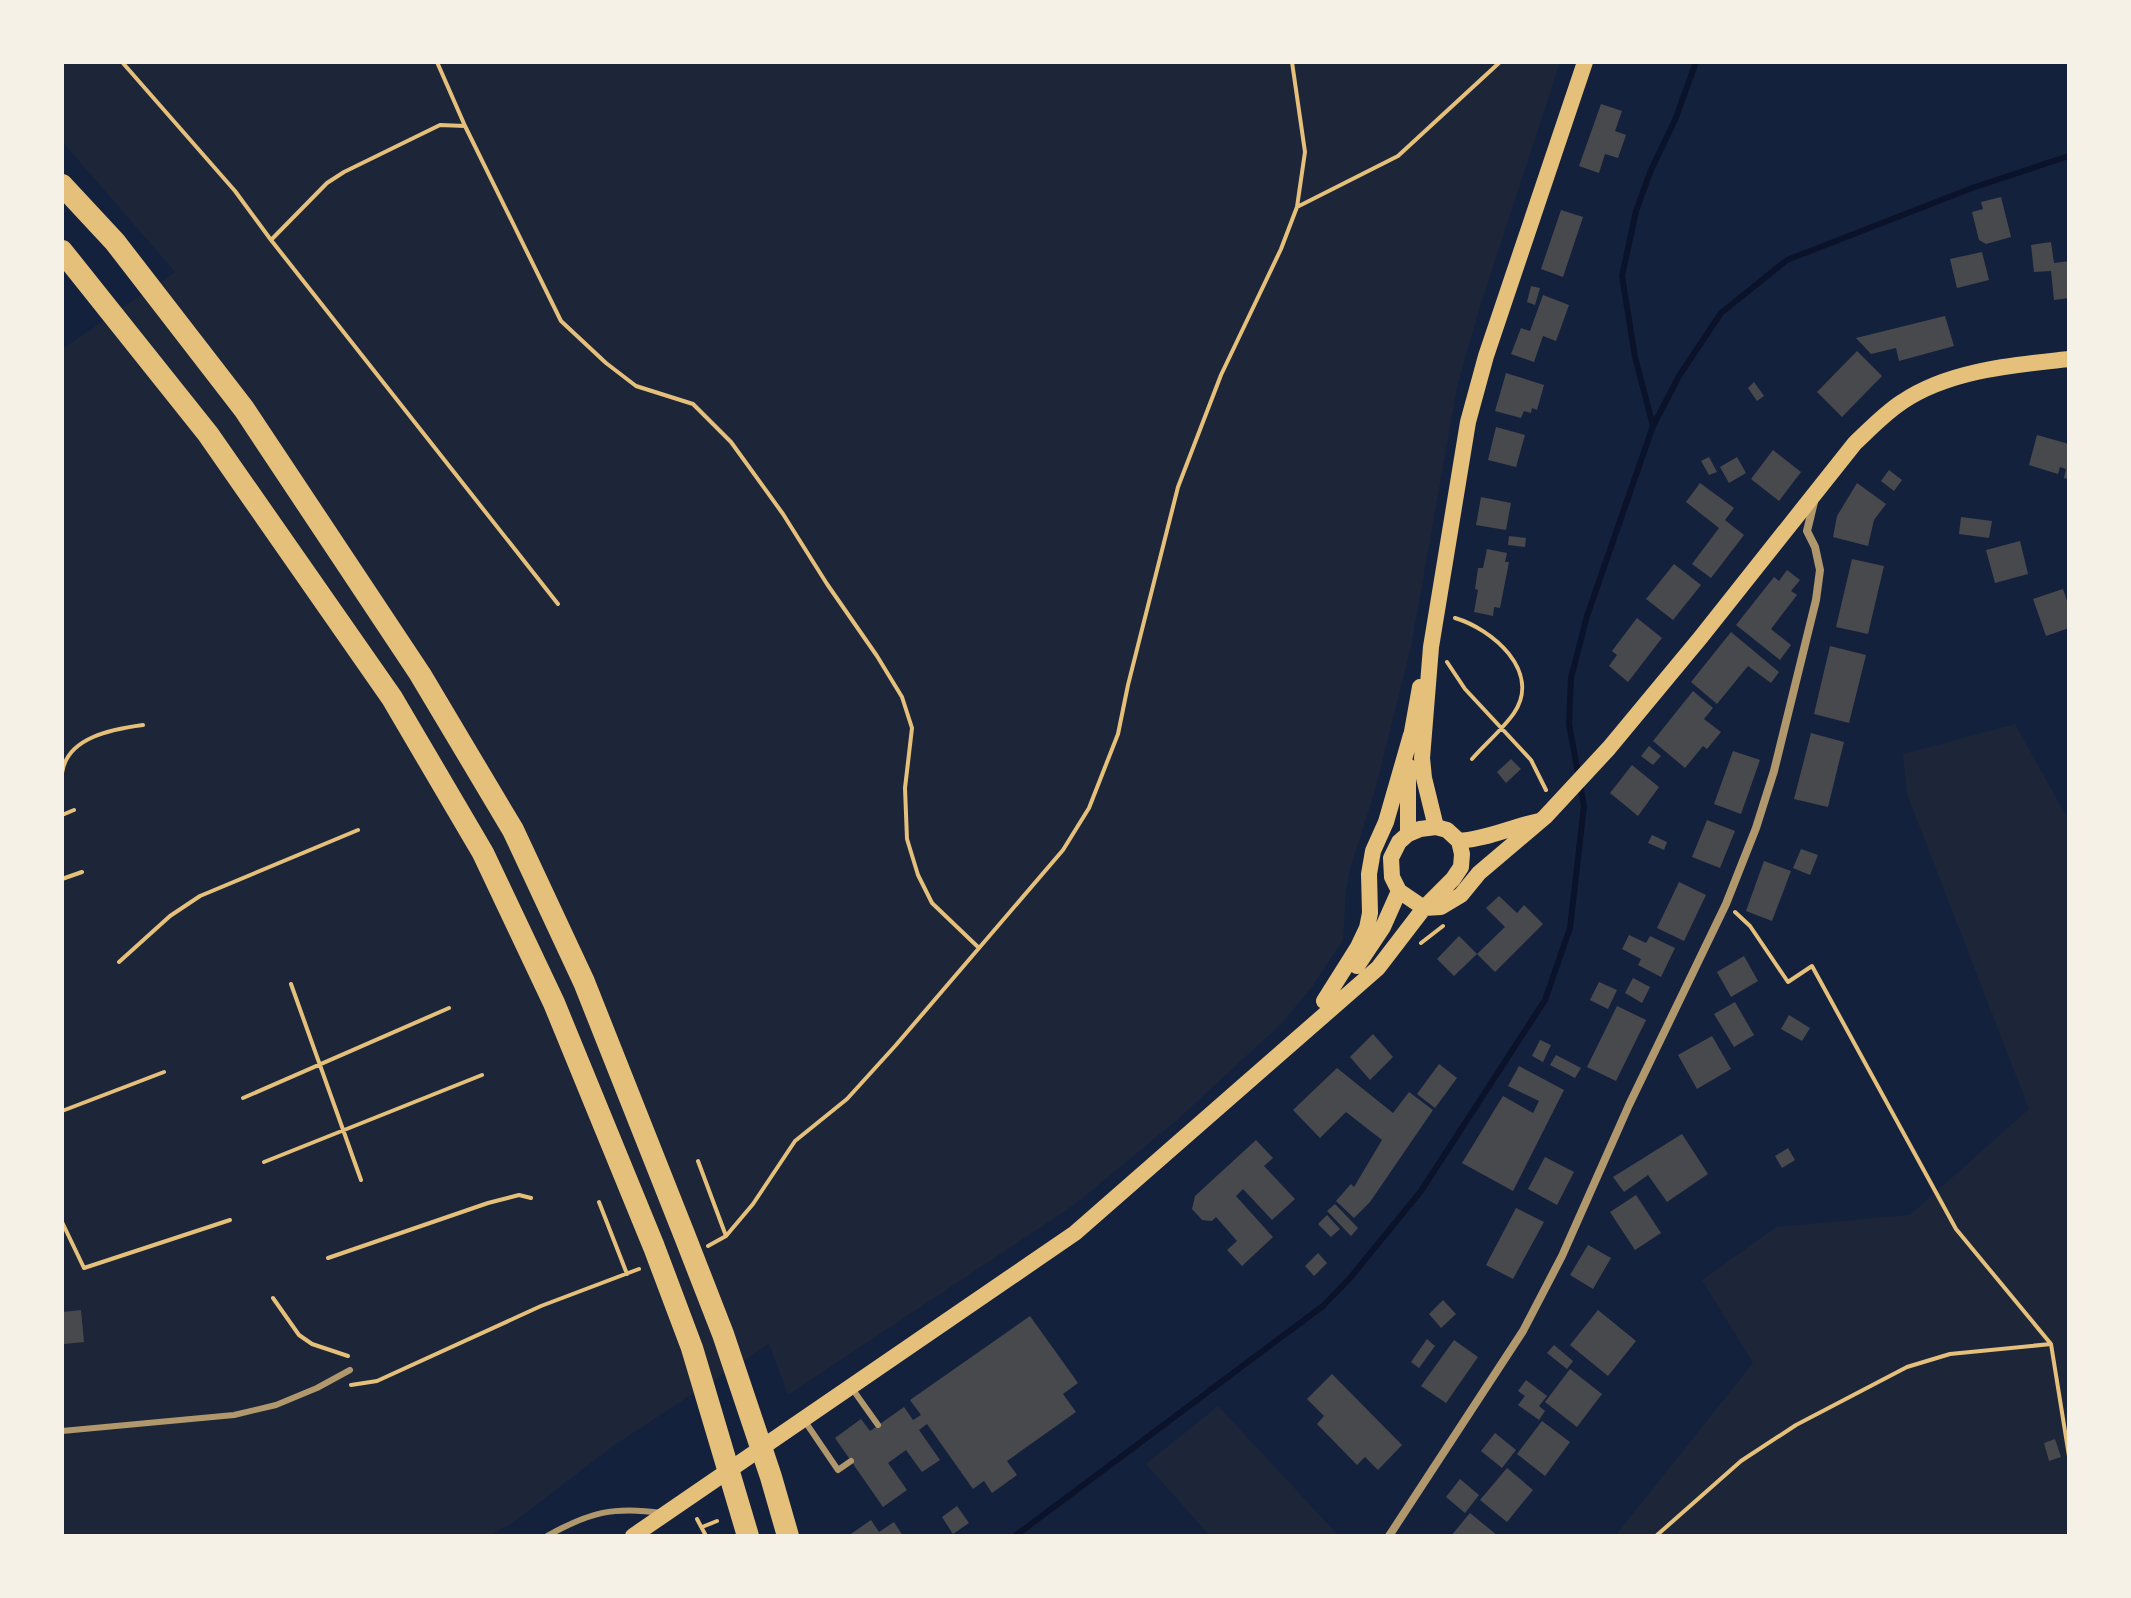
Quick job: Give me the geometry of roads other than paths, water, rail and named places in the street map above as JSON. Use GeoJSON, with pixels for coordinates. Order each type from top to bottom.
{"type":"FeatureCollection","features":[{"type":"Feature","properties":{"kind":"highway"},"geometry":{"type":"LineString","coordinates":[[62,185],[115,242],[244,409],[420,674],[513,830],[584,982],[692,1242],[788,1536]]}},
{"type":"Feature","properties":{"kind":"highway"},"geometry":{"type":"LineString","coordinates":[[62,251],[208,434],[392,698],[483,853],[554,1003],[654,1247],[692,1348],[748,1536]]}},
{"type":"Feature","properties":{"kind":"highway"},"geometry":{"type":"LineString","coordinates":[[759,1449],[777,1536]]}},
{"type":"Feature","properties":{"kind":"highway"},"geometry":{"type":"LineString","coordinates":[[730,1470],[755,1536]]}},
{"type":"Feature","properties":{"kind":"main road"},"geometry":{"type":"LineString","coordinates":[[1408,834],[1406,777],[1411,735],[1431,647],[1468,422],[1486,356],[1585,62]]}},
{"type":"Feature","properties":{"kind":"main road"},"geometry":{"type":"LineString","coordinates":[[633,1536],[1063,1242],[1378,968],[1424,908],[1461,867],[1459,841],[1447,830],[1436,827],[1408,834],[1399,842],[1391,858],[1392,877],[1399,891],[1424,908],[1441,907],[1461,895],[1479,873],[1541,821],[1609,748],[1817,489],[1855,443],[1880,419],[1920,392],[1975,373],[2069,359]]}},
{"type":"Feature","properties":{"kind":"main road"},"geometry":{"type":"LineString","coordinates":[[1431,647],[1422,758],[1436,827]]}},
{"type":"Feature","properties":{"kind":"main road"},"geometry":{"type":"LineString","coordinates":[[1298,1038],[1358,947],[1367,928],[1373,851],[1386,822],[1411,735]]}},
{"type":"Feature","properties":{"kind":"main road"},"geometry":{"type":"LineString","coordinates":[[1459,841],[1493,836],[1541,821]]}},
{"type":"Feature","properties":{"kind":"main road"},"geometry":{"type":"LineString","coordinates":[[1324,1001],[1367,953],[1399,891]]}},
{"type":"Feature","properties":{"kind":"street"},"geometry":{"type":"LineString","coordinates":[[1389,1536],[1523,1331],[1562,1256],[1629,1105],[1726,904],[1756,828],[1774,771],[1816,600],[1820,570],[1815,547],[1807,531],[1817,489]]}},
{"type":"Feature","properties":{"kind":"lane"},"geometry":{"type":"LineString","coordinates":[[62,1431],[234,1415],[276,1405],[350,1370]]}},
{"type":"Feature","properties":{"kind":"lane"},"geometry":{"type":"LineString","coordinates":[[851,1387],[878,1425]]}},
{"type":"Feature","properties":{"kind":"lane"},"geometry":{"type":"LineString","coordinates":[[803,1419],[838,1470],[851,1461]]}},
{"type":"Feature","properties":{"kind":"lane"},"geometry":{"type":"LineString","coordinates":[[547,1536],[594,1514],[629,1508],[666,1513]]}},
{"type":"Feature","properties":{"kind":"waterway"},"geometry":{"type":"LineString","coordinates":[[1653,426],[1635,357],[1622,276],[1636,211],[1696,62]]}},
{"type":"Feature","properties":{"kind":"waterway"},"geometry":{"type":"LineString","coordinates":[[1015,1536],[1323,1306],[1421,1191],[1545,1000],[1570,928],[1584,806],[1569,724],[1571,678],[1587,616],[1653,426],[1679,376],[1721,313],[1787,260],[1972,188],[2069,156]]}}]}
